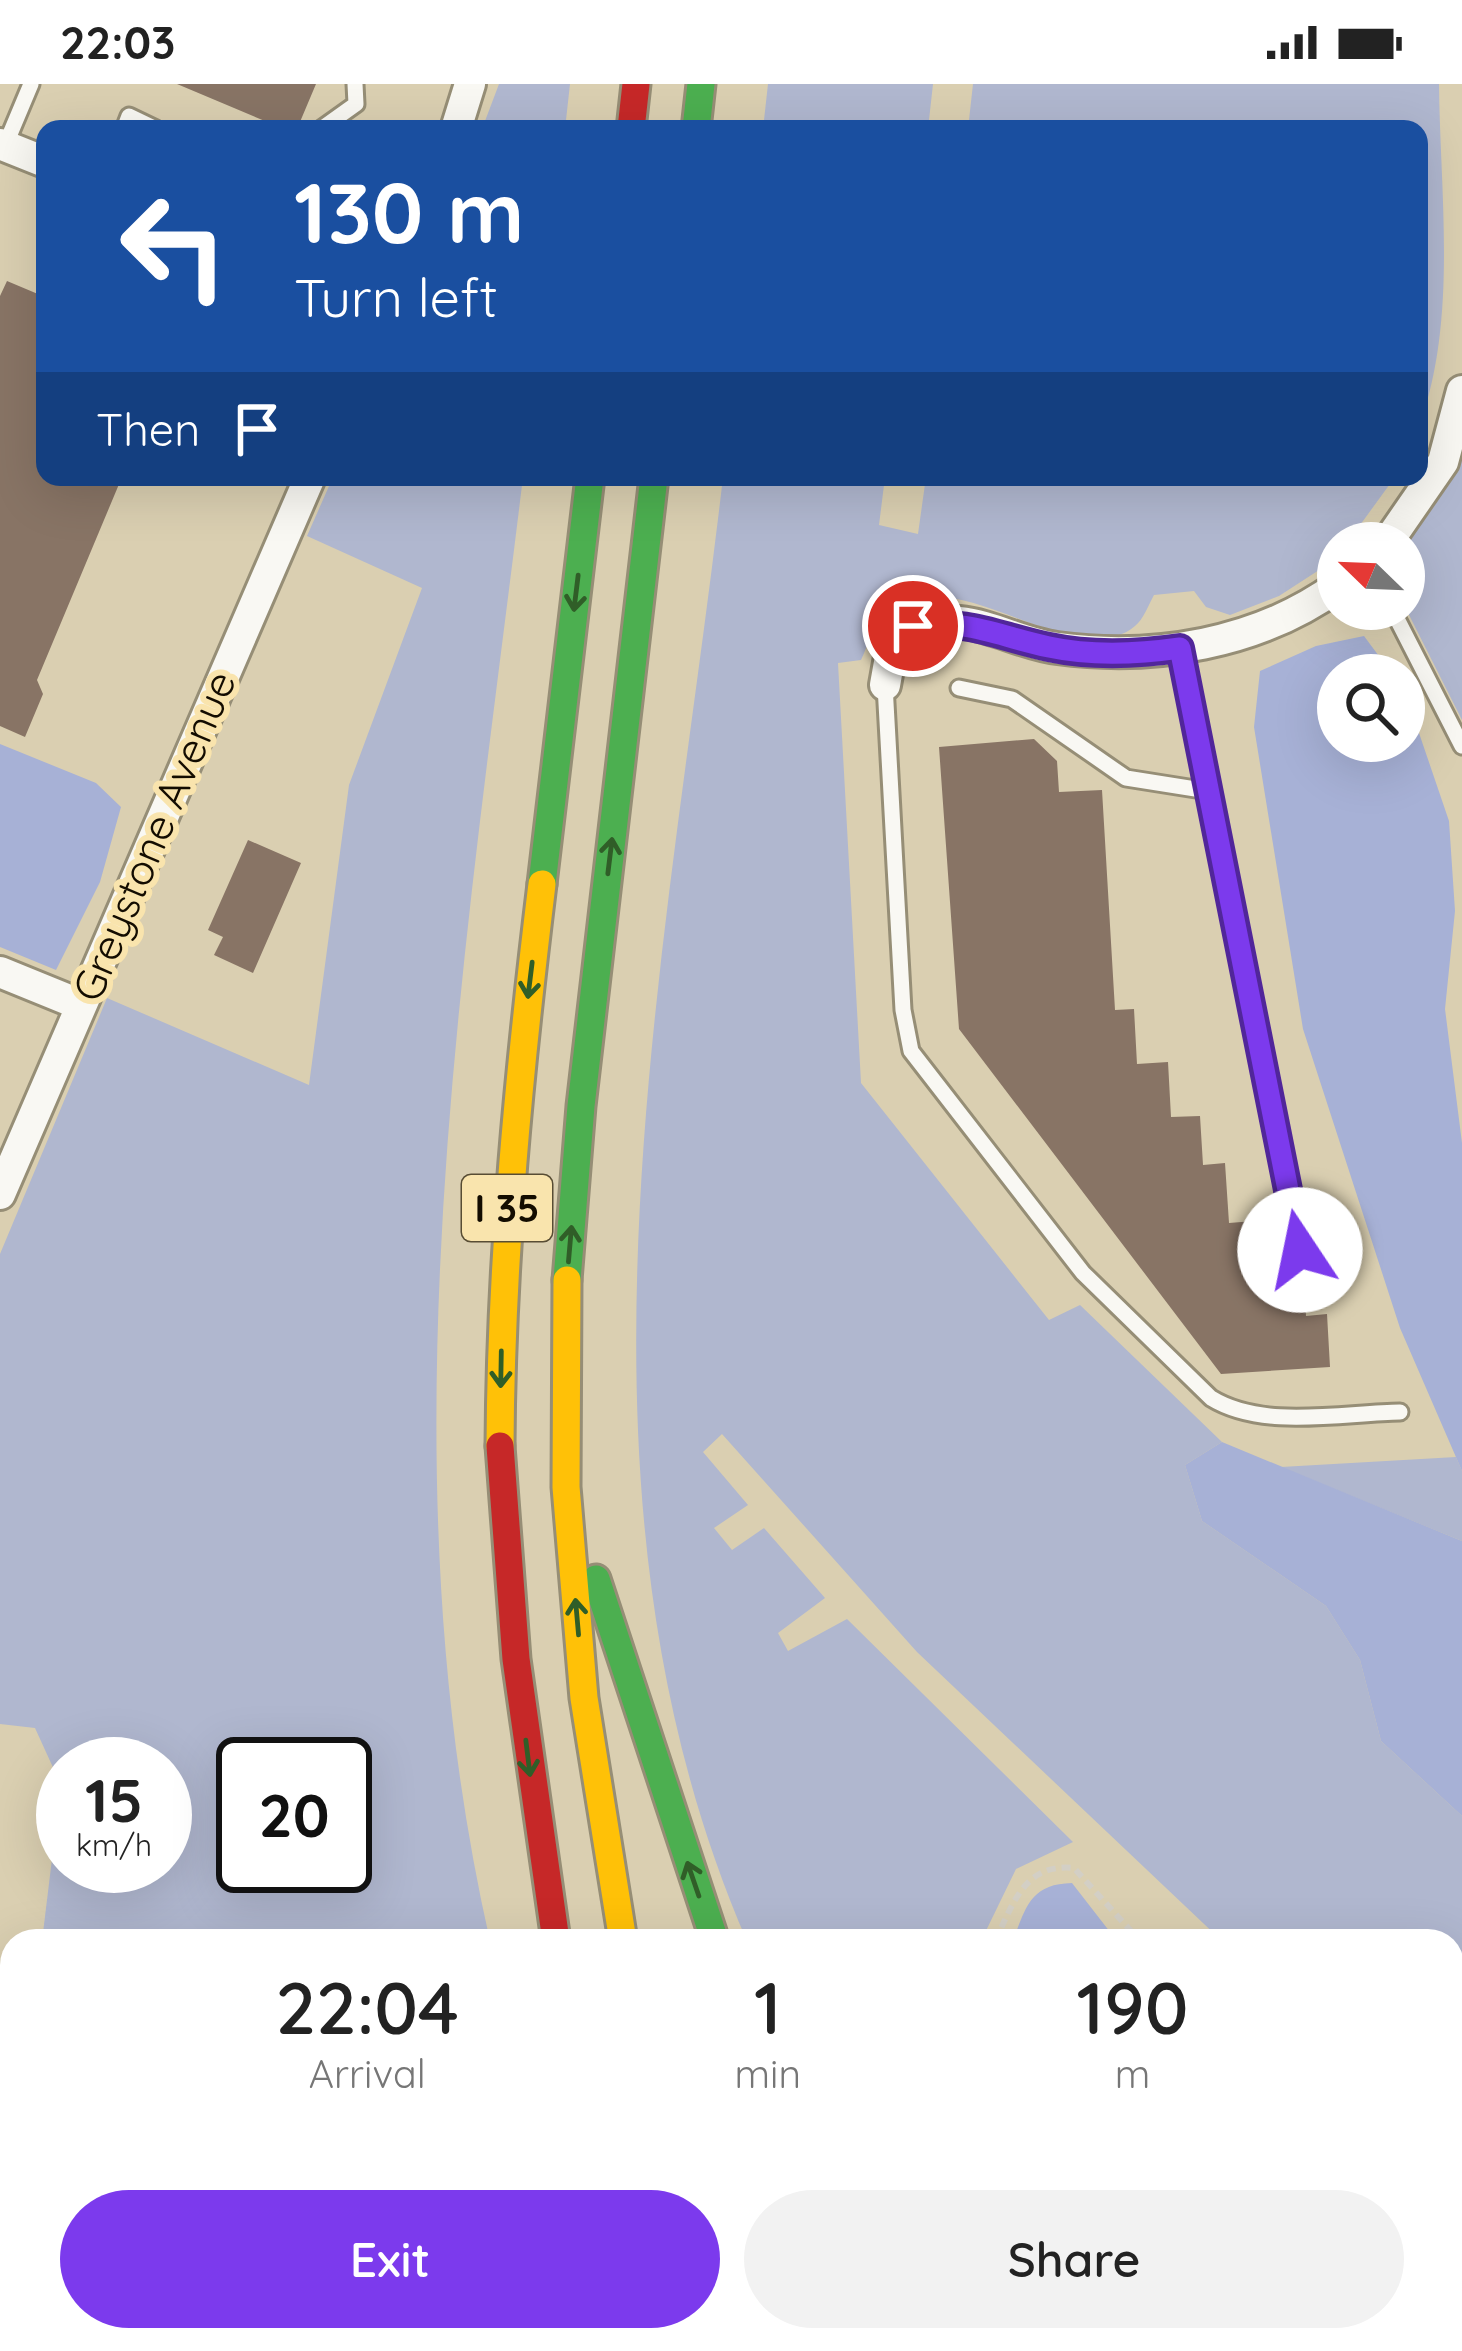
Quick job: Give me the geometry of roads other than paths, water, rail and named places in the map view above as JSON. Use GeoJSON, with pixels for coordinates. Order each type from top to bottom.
{"type":"FeatureCollection","features":[{"type":"Feature","properties":{"kind":"highway"},"geometry":{"type":"LineString","coordinates":[[632,120],[636,84]]}},
{"type":"Feature","properties":{"kind":"highway"},"geometry":{"type":"LineString","coordinates":[[697,120],[701,84]]}},
{"type":"Feature","properties":{"kind":"highway","name":"I 35"},"geometry":{"type":"LineString","coordinates":[[554,1929],[516,1659],[500,1455],[501,1305],[512,1135],[589,486]]}},
{"type":"Feature","properties":{"kind":"highway","name":"I 35"},"geometry":{"type":"LineString","coordinates":[[620,1929],[587,1720],[566,1486],[567,1281],[581,1106],[653,486]]}},
{"type":"Feature","properties":{"kind":"highway"},"geometry":{"type":"LineString","coordinates":[[566,1486],[712,1929]]}},
{"type":"Feature","properties":{"kind":"street"},"geometry":{"type":"LineString","coordinates":[[459,120],[470,84]]}},
{"type":"Feature","properties":{"kind":"street"},"geometry":{"type":"LineString","coordinates":[[3,145],[36,159]]}},
{"type":"Feature","properties":{"kind":"street"},"geometry":{"type":"LineString","coordinates":[[1428,485],[1444,462],[1462,391]]}},
{"type":"Feature","properties":{"kind":"street","name":"Greystone Avenue"},"geometry":{"type":"LineString","coordinates":[[0,1194],[306,486]]}},
{"type":"Feature","properties":{"kind":"street"},"geometry":{"type":"LineString","coordinates":[[1402,522],[1427,486]]}},
{"type":"Feature","properties":{"kind":"street"},"geometry":{"type":"LineString","coordinates":[[885,686],[890,657],[913,626],[958,622],[1053,648],[1138,654],[1180,648],[1298,615],[1317,601]]}},
{"type":"Feature","properties":{"kind":"street"},"geometry":{"type":"LineString","coordinates":[[0,972],[81,1005]]}},
{"type":"Feature","properties":{"kind":"lane"},"geometry":{"type":"LineString","coordinates":[[3,145],[32,84]]}},
{"type":"Feature","properties":{"kind":"lane"},"geometry":{"type":"LineString","coordinates":[[333,120],[356,104],[355,84]]}},
{"type":"Feature","properties":{"kind":"lane"},"geometry":{"type":"LineString","coordinates":[[1403,630],[1462,746]]}},
{"type":"Feature","properties":{"kind":"lane"},"geometry":{"type":"LineString","coordinates":[[1180,648],[1300,1250]]}},
{"type":"Feature","properties":{"kind":"lane"},"geometry":{"type":"LineString","coordinates":[[885,686],[903,1010],[911,1051],[1084,1274],[1211,1398],[1229,1409],[1262,1415],[1400,1412]]}},
{"type":"Feature","properties":{"kind":"lane"},"geometry":{"type":"LineString","coordinates":[[959,688],[1012,699],[1126,778],[1208,791]]}}]}
